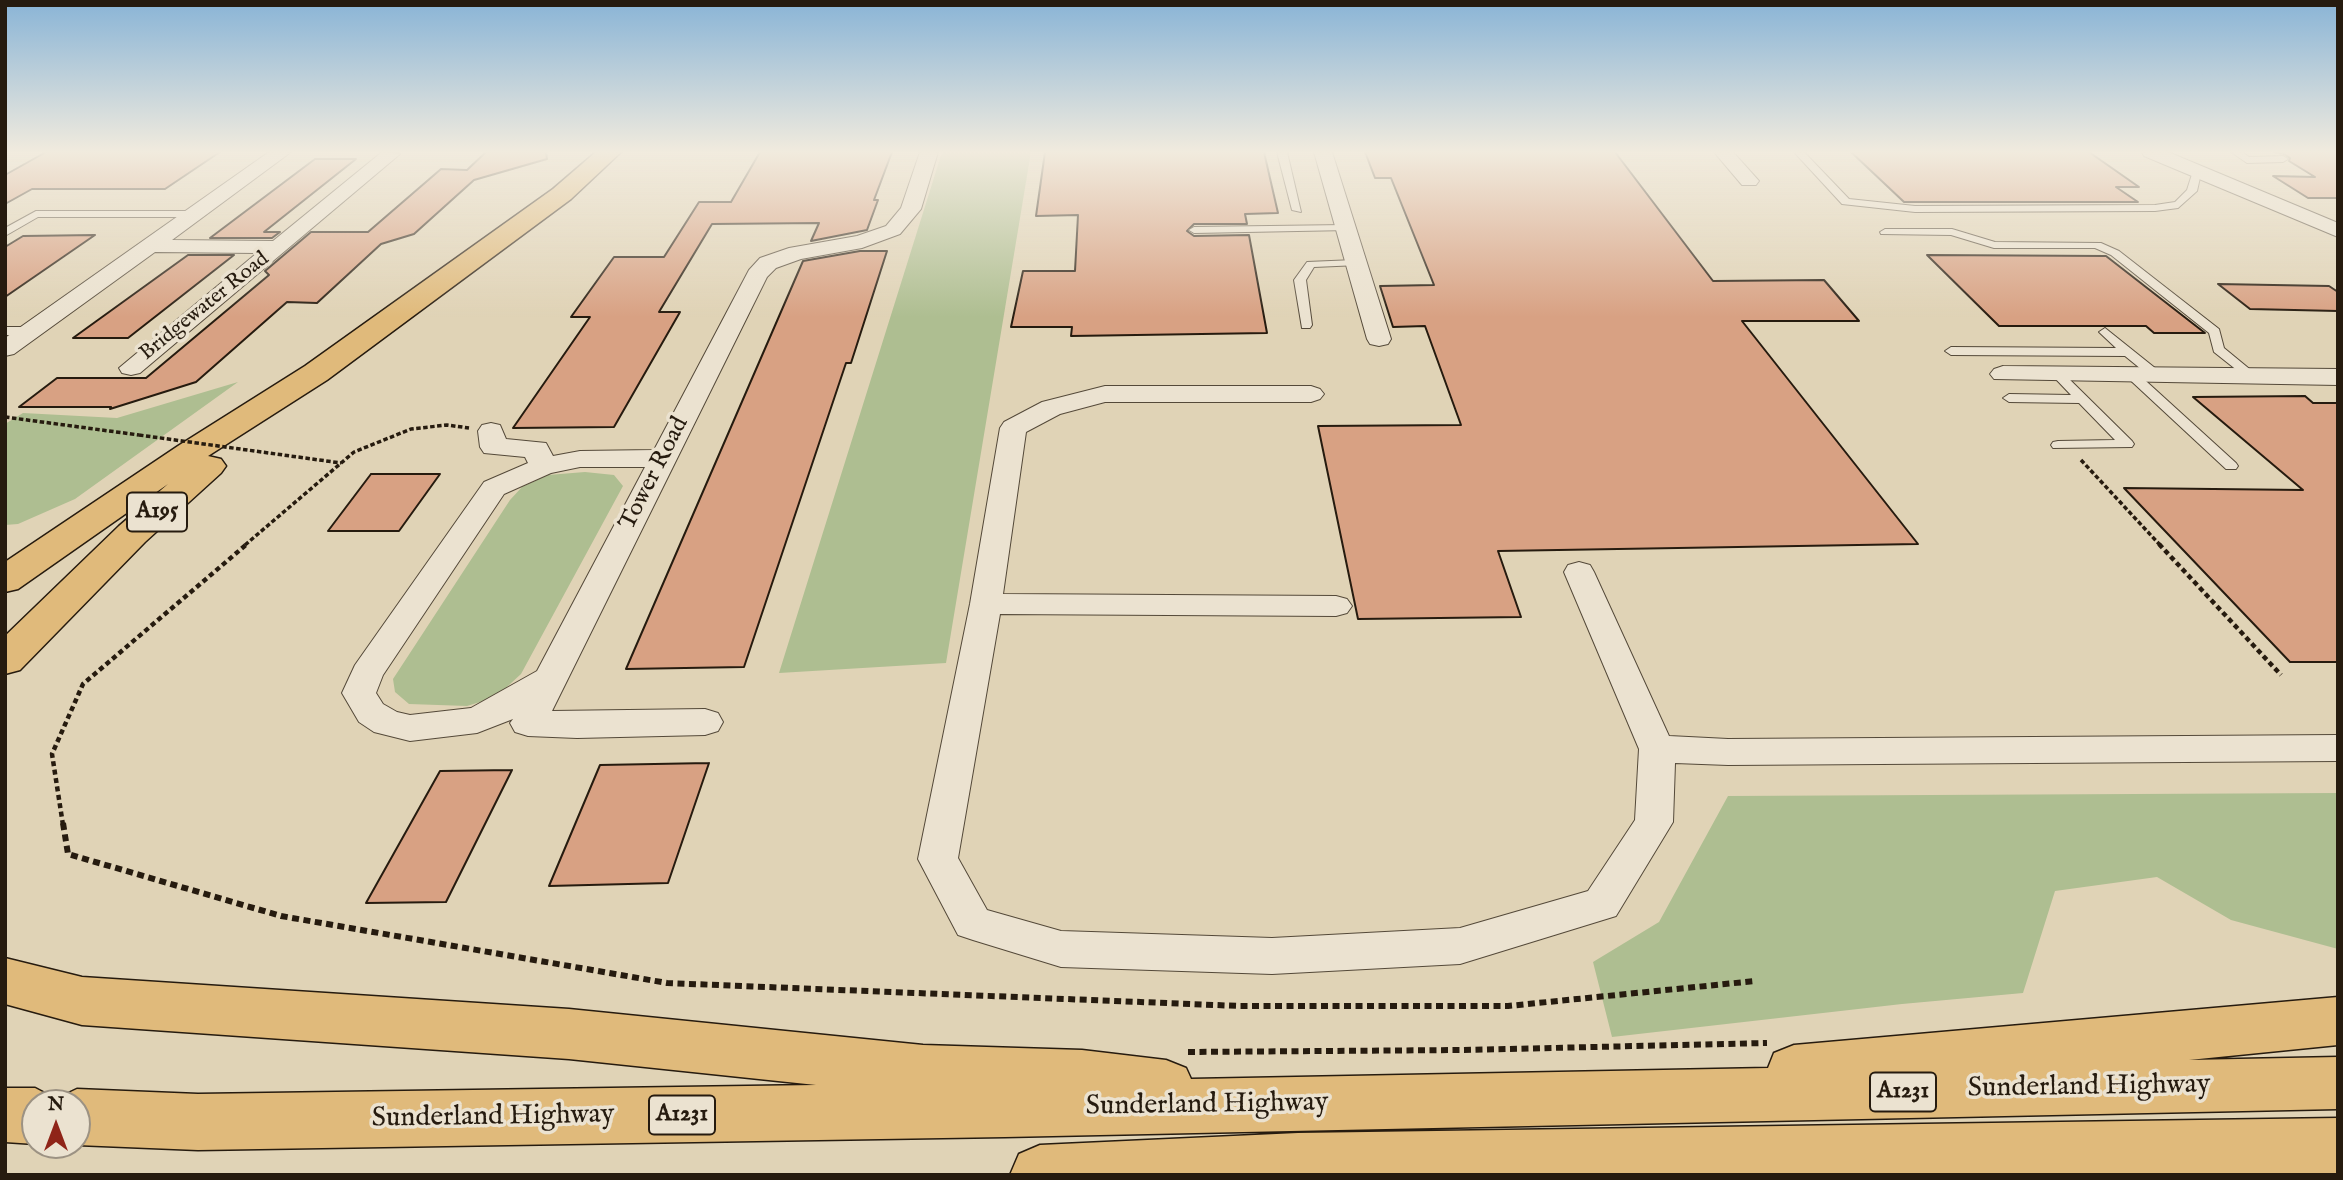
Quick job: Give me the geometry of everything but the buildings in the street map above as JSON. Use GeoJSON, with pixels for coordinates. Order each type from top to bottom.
{"type":"FeatureCollection","features":[{"type":"Feature","properties":{"kind":"main road","name":"A195"},"geometry":{"type":"LineString","coordinates":[[5,580],[190,453],[316,373],[544,207]]}},
{"type":"Feature","properties":{"kind":"main road","name":"A195"},"geometry":{"type":"LineString","coordinates":[[5,660],[132,534],[316,373]]}},
{"type":"Feature","properties":{"kind":"main road"},"geometry":{"type":"LineString","coordinates":[[5,981],[82,1002],[569,1034],[923,1071],[1082,1076],[1288,1104]]}},
{"type":"Feature","properties":{"kind":"main road"},"geometry":{"type":"LineString","coordinates":[[1468,1101],[2338,1021]]}},
{"type":"Feature","properties":{"kind":"main road","name":"Sunderland Highway"},"geometry":{"type":"LineString","coordinates":[[91,1117],[264,1121],[2338,1083]]}},
{"type":"Feature","properties":{"kind":"main road"},"geometry":{"type":"LineString","coordinates":[[1040,1175],[1298,1163],[2338,1147]]}},
{"type":"Feature","properties":{"kind":"main road"},"geometry":{"type":"LineString","coordinates":[[1486,1159],[1684,1175]]}},
{"type":"Feature","properties":{"kind":"main road"},"geometry":{"type":"LineString","coordinates":[[1206,1175],[1298,1163]]}},
{"type":"Feature","properties":{"kind":"street"},"geometry":{"type":"LineString","coordinates":[[5,349],[205,207]]}},
{"type":"Feature","properties":{"kind":"street","name":"Bridgewater Road"},"geometry":{"type":"LineString","coordinates":[[131,368],[327,207]]}},
{"type":"Feature","properties":{"kind":"street","name":"Tower Road"},"geometry":{"type":"LineString","coordinates":[[705,722],[578,725],[527,723],[757,275],[768,263],[797,253],[862,242],[894,230],[912,207]]}},
{"type":"Feature","properties":{"kind":"street"},"geometry":{"type":"LineString","coordinates":[[1339,207],[1379,339]]}},
{"type":"Feature","properties":{"kind":"street"},"geometry":{"type":"LineString","coordinates":[[2279,207],[2338,231]]}},
{"type":"Feature","properties":{"kind":"street","name":"Bridgewater Road"},"geometry":{"type":"LineString","coordinates":[[150,246],[279,247]]}},
{"type":"Feature","properties":{"kind":"street"},"geometry":{"type":"LineString","coordinates":[[2006,386],[2057,374],[2138,367],[2252,376],[2338,377]]}},
{"type":"Feature","properties":{"kind":"street"},"geometry":{"type":"LineString","coordinates":[[1311,394],[1105,394],[1051,408],[1013,428],[985,604],[938,859],[973,923],[1061,949],[1272,956],[1460,946],[1602,904],[1654,822],[1657,749],[1579,572]]}},
{"type":"Feature","properties":{"kind":"street"},"geometry":{"type":"LineString","coordinates":[[491,431],[494,446],[536,449],[542,466]]}},
{"type":"Feature","properties":{"kind":"street"},"geometry":{"type":"LineString","coordinates":[[550,679],[500,710],[477,720],[444,726],[410,728],[387,723],[371,713],[359,693],[367,673],[494,488],[542,466],[580,459],[663,458]]}},
{"type":"Feature","properties":{"kind":"street"},"geometry":{"type":"LineString","coordinates":[[985,604],[1336,606]]}},
{"type":"Feature","properties":{"kind":"street"},"geometry":{"type":"LineString","coordinates":[[1657,749],[1742,752],[2338,748]]}},
{"type":"Feature","properties":{"kind":"lane"},"geometry":{"type":"LineString","coordinates":[[1896,207],[2158,207]]}},
{"type":"Feature","properties":{"kind":"lane"},"geometry":{"type":"LineString","coordinates":[[5,233],[36,214],[195,214]]}},
{"type":"Feature","properties":{"kind":"lane"},"geometry":{"type":"LineString","coordinates":[[1194,230],[1345,228]]}},
{"type":"Feature","properties":{"kind":"lane"},"geometry":{"type":"LineString","coordinates":[[1885,232],[1952,232],[1994,245],[2097,245],[2115,253],[2215,332],[2218,349],[2252,376]]}},
{"type":"Feature","properties":{"kind":"lane"},"geometry":{"type":"LineString","coordinates":[[1306,325],[1300,280],[1311,264],[1356,263]]}},
{"type":"Feature","properties":{"kind":"lane"},"geometry":{"type":"LineString","coordinates":[[5,331],[33,331]]}},
{"type":"Feature","properties":{"kind":"lane"},"geometry":{"type":"LineString","coordinates":[[2105,332],[2231,466]]}},
{"type":"Feature","properties":{"kind":"lane"},"geometry":{"type":"LineString","coordinates":[[1951,351],[2138,367]]}},
{"type":"Feature","properties":{"kind":"lane"},"geometry":{"type":"LineString","coordinates":[[2057,374],[2127,444],[2062,445]]}},
{"type":"Feature","properties":{"kind":"lane"},"geometry":{"type":"LineString","coordinates":[[2006,386],[2082,399]]}},
{"type":"Feature","properties":{"kind":"path"},"geometry":{"type":"LineString","coordinates":[[5,417],[341,463]]}},
{"type":"Feature","properties":{"kind":"path"},"geometry":{"type":"LineString","coordinates":[[491,431],[447,425],[411,429],[354,452],[83,684],[52,754],[68,854],[281,916],[667,983],[1240,1006],[1508,1006],[1755,981]]}},
{"type":"Feature","properties":{"kind":"path"},"geometry":{"type":"LineString","coordinates":[[2062,445],[2281,675]]}},
{"type":"Feature","properties":{"kind":"path"},"geometry":{"type":"LineString","coordinates":[[1179,1053],[1477,1050],[1782,1042]]}},
{"type":"Feature","properties":{"kind":"green space"},"geometry":{"type":"Polygon","coordinates":[[[925,207],[1022,207],[946,663],[779,673],[925,207]]]}},
{"type":"Feature","properties":{"kind":"green space"},"geometry":{"type":"Polygon","coordinates":[[[238,382],[75,499],[18,524],[5,525],[5,424],[23,413],[117,418],[238,382]]]}},
{"type":"Feature","properties":{"kind":"green space"},"geometry":{"type":"Polygon","coordinates":[[[585,472],[614,475],[623,486],[521,674],[496,697],[467,706],[409,704],[395,692],[393,679],[510,500],[522,487],[548,475],[585,472]]]}},
{"type":"Feature","properties":{"kind":"green space"},"geometry":{"type":"Polygon","coordinates":[[[2338,793],[2338,949],[2231,920],[2157,877],[2055,891],[2023,993],[1612,1037],[1593,962],[1659,922],[1728,796],[2338,793]]]}}]}
